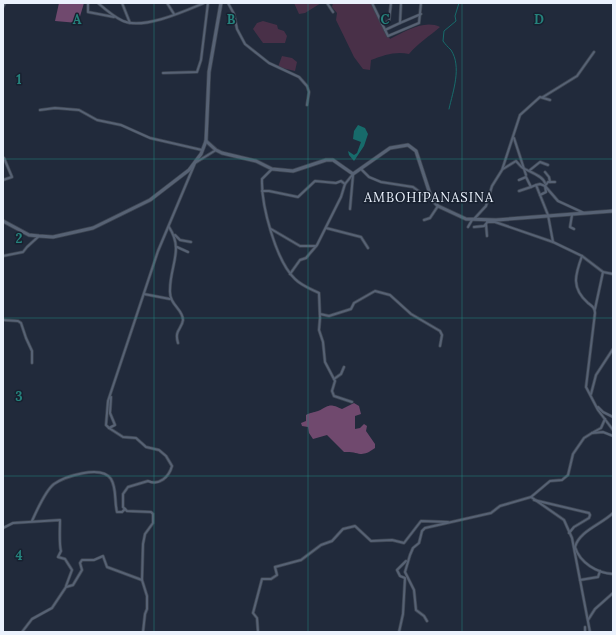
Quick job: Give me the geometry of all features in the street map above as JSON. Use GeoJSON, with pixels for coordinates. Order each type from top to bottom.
{"type":"FeatureCollection","features":[{"type":"Feature","properties":{"kind":"street"},"geometry":{"type":"LineString","coordinates":[[3,7],[5,3]]}},
{"type":"Feature","properties":{"kind":"street"},"geometry":{"type":"LineString","coordinates":[[88,3],[88,12],[115,17],[130,23],[148,22],[204,3]]}},
{"type":"Feature","properties":{"kind":"street"},"geometry":{"type":"LineString","coordinates":[[98,3],[115,17]]}},
{"type":"Feature","properties":{"kind":"street"},"geometry":{"type":"LineString","coordinates":[[122,3],[130,23]]}},
{"type":"Feature","properties":{"kind":"street"},"geometry":{"type":"LineString","coordinates":[[167,3],[174,14]]}},
{"type":"Feature","properties":{"kind":"street"},"geometry":{"type":"LineString","coordinates":[[163,73],[197,72],[201,60],[208,3]]}},
{"type":"Feature","properties":{"kind":"street"},"geometry":{"type":"LineString","coordinates":[[125,509],[123,506],[123,494],[128,487],[148,481],[161,481],[170,473],[172,466],[166,456],[159,450],[146,447],[136,438],[123,437],[109,428],[106,424],[108,401],[158,251],[206,141],[209,72],[221,3]]}},
{"type":"Feature","properties":{"kind":"street"},"geometry":{"type":"LineString","coordinates":[[228,3],[234,14],[237,29],[245,44],[269,63],[299,77],[307,86],[309,92],[307,105]]}},
{"type":"Feature","properties":{"kind":"street"},"geometry":{"type":"LineString","coordinates":[[327,3],[332,12]]}},
{"type":"Feature","properties":{"kind":"street"},"geometry":{"type":"LineString","coordinates":[[372,3],[388,36],[419,23],[421,3]]}},
{"type":"Feature","properties":{"kind":"street"},"geometry":{"type":"LineString","coordinates":[[382,24],[389,21],[391,3]]}},
{"type":"Feature","properties":{"kind":"street"},"geometry":{"type":"LineString","coordinates":[[399,23],[402,3]]}},
{"type":"Feature","properties":{"kind":"street"},"geometry":{"type":"LineString","coordinates":[[385,30],[421,14]]}},
{"type":"Feature","properties":{"kind":"street"},"geometry":{"type":"LineString","coordinates":[[468,227],[473,219],[486,206],[492,186],[502,170],[520,115],[528,110],[537,99],[544,97],[577,76],[594,52]]}},
{"type":"Feature","properties":{"kind":"street"},"geometry":{"type":"LineString","coordinates":[[544,97],[550,100]]}},
{"type":"Feature","properties":{"kind":"street"},"geometry":{"type":"LineString","coordinates":[[40,110],[55,108],[79,110],[97,120],[121,125],[150,138],[202,150]]}},
{"type":"Feature","properties":{"kind":"street"},"geometry":{"type":"LineString","coordinates":[[514,137],[526,175]]}},
{"type":"Feature","properties":{"kind":"street"},"geometry":{"type":"LineString","coordinates":[[206,141],[216,150],[238,158],[256,161],[272,169],[293,172],[326,160],[333,160],[353,174]]}},
{"type":"Feature","properties":{"kind":"street"},"geometry":{"type":"LineString","coordinates":[[290,274],[300,260],[306,258],[317,246],[341,197],[345,184],[353,174],[390,148],[408,145],[416,151],[430,196],[438,206],[452,214],[487,222],[495,222],[553,242],[582,256],[603,272],[613,274]]}},
{"type":"Feature","properties":{"kind":"street"},"geometry":{"type":"LineString","coordinates":[[3,221],[29,235],[39,236],[67,234],[98,226],[150,200],[195,164],[216,150]]}},
{"type":"Feature","properties":{"kind":"street"},"geometry":{"type":"LineString","coordinates":[[3,180],[12,177],[4,158]]}},
{"type":"Feature","properties":{"kind":"street"},"geometry":{"type":"LineString","coordinates":[[502,170],[516,161],[524,169],[530,170],[544,179],[546,192],[540,195]]}},
{"type":"Feature","properties":{"kind":"street"},"geometry":{"type":"LineString","coordinates":[[530,170],[540,162],[548,166]]}},
{"type":"Feature","properties":{"kind":"street"},"geometry":{"type":"LineString","coordinates":[[360,168],[369,177],[381,182],[413,187],[425,196],[430,196]]}},
{"type":"Feature","properties":{"kind":"street"},"geometry":{"type":"LineString","coordinates":[[272,169],[262,179],[262,191],[275,243],[290,274],[302,285],[319,293],[319,330],[323,342],[325,362],[336,384],[332,391],[334,396],[352,402]]}},
{"type":"Feature","properties":{"kind":"street"},"geometry":{"type":"LineString","coordinates":[[545,172],[549,177],[550,182]]}},
{"type":"Feature","properties":{"kind":"street"},"geometry":{"type":"LineString","coordinates":[[350,209],[353,174]]}},
{"type":"Feature","properties":{"kind":"street"},"geometry":{"type":"LineString","coordinates":[[519,180],[526,177],[531,187]]}},
{"type":"Feature","properties":{"kind":"street"},"geometry":{"type":"LineString","coordinates":[[262,191],[269,191],[298,198],[315,181],[336,183],[341,181],[345,184]]}},
{"type":"Feature","properties":{"kind":"street"},"geometry":{"type":"LineString","coordinates":[[519,191],[540,184],[545,185],[550,182],[555,182]]}},
{"type":"Feature","properties":{"kind":"street"},"geometry":{"type":"LineString","coordinates":[[536,185],[548,216],[553,242]]}},
{"type":"Feature","properties":{"kind":"street"},"geometry":{"type":"LineString","coordinates":[[545,185],[558,201],[584,214]]}},
{"type":"Feature","properties":{"kind":"street"},"geometry":{"type":"LineString","coordinates":[[424,220],[430,218],[438,206]]}},
{"type":"Feature","properties":{"kind":"street"},"geometry":{"type":"LineString","coordinates":[[474,227],[484,226],[487,222],[612,212]]}},
{"type":"Feature","properties":{"kind":"street"},"geometry":{"type":"LineString","coordinates":[[572,215],[570,225],[574,229]]}},
{"type":"Feature","properties":{"kind":"street"},"geometry":{"type":"LineString","coordinates":[[487,222],[487,236]]}},
{"type":"Feature","properties":{"kind":"street"},"geometry":{"type":"LineString","coordinates":[[169,227],[180,240],[191,242]]}},
{"type":"Feature","properties":{"kind":"street"},"geometry":{"type":"LineString","coordinates":[[326,228],[361,237],[368,248]]}},
{"type":"Feature","properties":{"kind":"street"},"geometry":{"type":"LineString","coordinates":[[271,229],[300,246],[317,246]]}},
{"type":"Feature","properties":{"kind":"street"},"geometry":{"type":"LineString","coordinates":[[174,234],[177,247],[172,270],[170,299],[182,316],[183,321],[177,334],[178,343]]}},
{"type":"Feature","properties":{"kind":"street"},"geometry":{"type":"LineString","coordinates":[[3,256],[23,252],[26,247],[39,236]]}},
{"type":"Feature","properties":{"kind":"street"},"geometry":{"type":"LineString","coordinates":[[177,247],[188,252]]}},
{"type":"Feature","properties":{"kind":"street"},"geometry":{"type":"LineString","coordinates":[[582,256],[575,275],[575,284],[580,294],[595,309]]}},
{"type":"Feature","properties":{"kind":"street"},"geometry":{"type":"LineString","coordinates":[[603,272],[595,309],[586,387],[595,404],[613,430]]}},
{"type":"Feature","properties":{"kind":"street"},"geometry":{"type":"LineString","coordinates":[[319,314],[329,316],[350,309],[354,304],[375,291],[380,292],[390,295],[412,314],[440,331],[442,335],[440,346]]}},
{"type":"Feature","properties":{"kind":"street"},"geometry":{"type":"LineString","coordinates":[[144,294],[170,299]]}},
{"type":"Feature","properties":{"kind":"street"},"geometry":{"type":"LineString","coordinates":[[3,320],[18,321],[21,323],[32,351],[32,364]]}},
{"type":"Feature","properties":{"kind":"street"},"geometry":{"type":"LineString","coordinates":[[590,395],[596,375],[613,349]]}},
{"type":"Feature","properties":{"kind":"street"},"geometry":{"type":"LineString","coordinates":[[334,379],[341,374],[344,367]]}},
{"type":"Feature","properties":{"kind":"street"},"geometry":{"type":"LineString","coordinates":[[109,428],[115,425],[110,413],[112,392]]}},
{"type":"Feature","properties":{"kind":"street"},"geometry":{"type":"LineString","coordinates":[[595,404],[604,412],[613,417]]}},
{"type":"Feature","properties":{"kind":"street"},"geometry":{"type":"LineString","coordinates":[[532,498],[547,483],[562,480],[568,475],[573,454],[584,438],[601,428],[605,419]]}},
{"type":"Feature","properties":{"kind":"street"},"geometry":{"type":"LineString","coordinates":[[592,433],[603,432],[613,436]]}},
{"type":"Feature","properties":{"kind":"street"},"geometry":{"type":"LineString","coordinates":[[32,521],[39,505],[54,484],[84,472],[95,472],[108,476],[115,489],[117,512],[122,512],[125,509],[144,511],[153,514],[153,522],[145,534],[143,544],[142,580],[147,596],[148,609],[145,614],[143,632]]}},
{"type":"Feature","properties":{"kind":"street"},"geometry":{"type":"LineString","coordinates":[[532,498],[564,520],[575,548],[590,632]]}},
{"type":"Feature","properties":{"kind":"street"},"geometry":{"type":"LineString","coordinates":[[399,632],[403,614],[406,565],[413,548],[419,542],[422,531],[426,528],[491,513],[500,506],[532,498],[588,513],[590,515],[589,518],[574,527],[569,533]]}},
{"type":"Feature","properties":{"kind":"street"},"geometry":{"type":"LineString","coordinates":[[575,548],[576,543],[585,534],[605,521],[613,513]]}},
{"type":"Feature","properties":{"kind":"street"},"geometry":{"type":"LineString","coordinates":[[3,528],[13,523],[60,520],[61,540],[59,546],[61,551],[58,557],[65,558],[72,570],[66,587],[52,608],[32,619],[22,632]]}},
{"type":"Feature","properties":{"kind":"street"},"geometry":{"type":"LineString","coordinates":[[258,632],[257,618],[253,613],[257,596],[262,579],[271,579],[277,575],[275,567],[301,560],[321,545],[332,541],[343,529],[355,526],[371,541],[392,540],[404,543],[422,521],[452,522]]}},
{"type":"Feature","properties":{"kind":"street"},"geometry":{"type":"LineString","coordinates":[[575,548],[586,563],[600,571],[613,574]]}},
{"type":"Feature","properties":{"kind":"street"},"geometry":{"type":"LineString","coordinates":[[66,587],[73,585],[82,570],[80,563],[82,560],[94,560],[103,556],[108,567],[142,580]]}},
{"type":"Feature","properties":{"kind":"street"},"geometry":{"type":"LineString","coordinates":[[406,561],[397,570],[400,576],[406,578],[414,590],[416,610],[427,621]]}},
{"type":"Feature","properties":{"kind":"street"},"geometry":{"type":"LineString","coordinates":[[580,580],[598,577],[600,571]]}},
{"type":"Feature","properties":{"kind":"street"},"geometry":{"type":"LineString","coordinates":[[588,622],[595,610],[613,593]]}},
{"type":"Feature","properties":{"kind":"street"},"geometry":{"type":"LineString","coordinates":[[585,627],[585,632]]}},
{"type":"Feature","properties":{"kind":"shaded area"},"geometry":{"type":"Polygon","coordinates":[[[59,3],[84,3],[78,23],[55,21],[59,3]]]}},
{"type":"Feature","properties":{"kind":"shaded area"},"geometry":{"type":"Polygon","coordinates":[[[294,3],[321,3],[305,13],[299,14],[294,3]]]}},
{"type":"Feature","properties":{"kind":"shaded area"},"geometry":{"type":"Polygon","coordinates":[[[333,3],[371,3],[390,39],[421,25],[434,25],[440,27],[409,54],[395,53],[371,60],[370,70],[363,69],[354,57],[336,20],[337,13],[332,7],[333,3]]]}},
{"type":"Feature","properties":{"kind":"shaded area"},"geometry":{"type":"Polygon","coordinates":[[[263,21],[277,25],[278,29],[284,31],[287,36],[285,43],[263,43],[253,29],[257,23],[263,21]]]}},
{"type":"Feature","properties":{"kind":"shaded area"},"geometry":{"type":"Polygon","coordinates":[[[282,56],[292,58],[297,62],[295,71],[278,67],[282,56]]]}},
{"type":"Feature","properties":{"kind":"shaded area"},"geometry":{"type":"Polygon","coordinates":[[[358,125],[365,128],[368,134],[364,146],[354,161],[349,155],[348,151],[354,155],[357,153],[361,142],[353,139],[354,131],[358,125]]]}},
{"type":"Feature","properties":{"kind":"shaded area"},"geometry":{"type":"Polygon","coordinates":[[[354,403],[359,406],[361,414],[355,416],[355,429],[360,428],[364,424],[367,426],[366,431],[375,444],[375,448],[366,453],[360,454],[344,452],[327,435],[313,439],[309,433],[308,427],[302,426],[301,423],[306,421],[306,415],[308,414],[327,406],[334,406],[342,409],[354,403]]]}},
{"type":"Feature","properties":{"kind":"waterway"},"geometry":{"type":"LineString","coordinates":[[449,109],[456,79],[456,64],[451,50],[443,41],[444,31],[456,21],[455,16],[459,3]]}},
{"type":"Feature","properties":{"kind":"district","name":"AMBOHIPANASINA"},"geometry":{"type":"Point","coordinates":[429,197]}}]}
